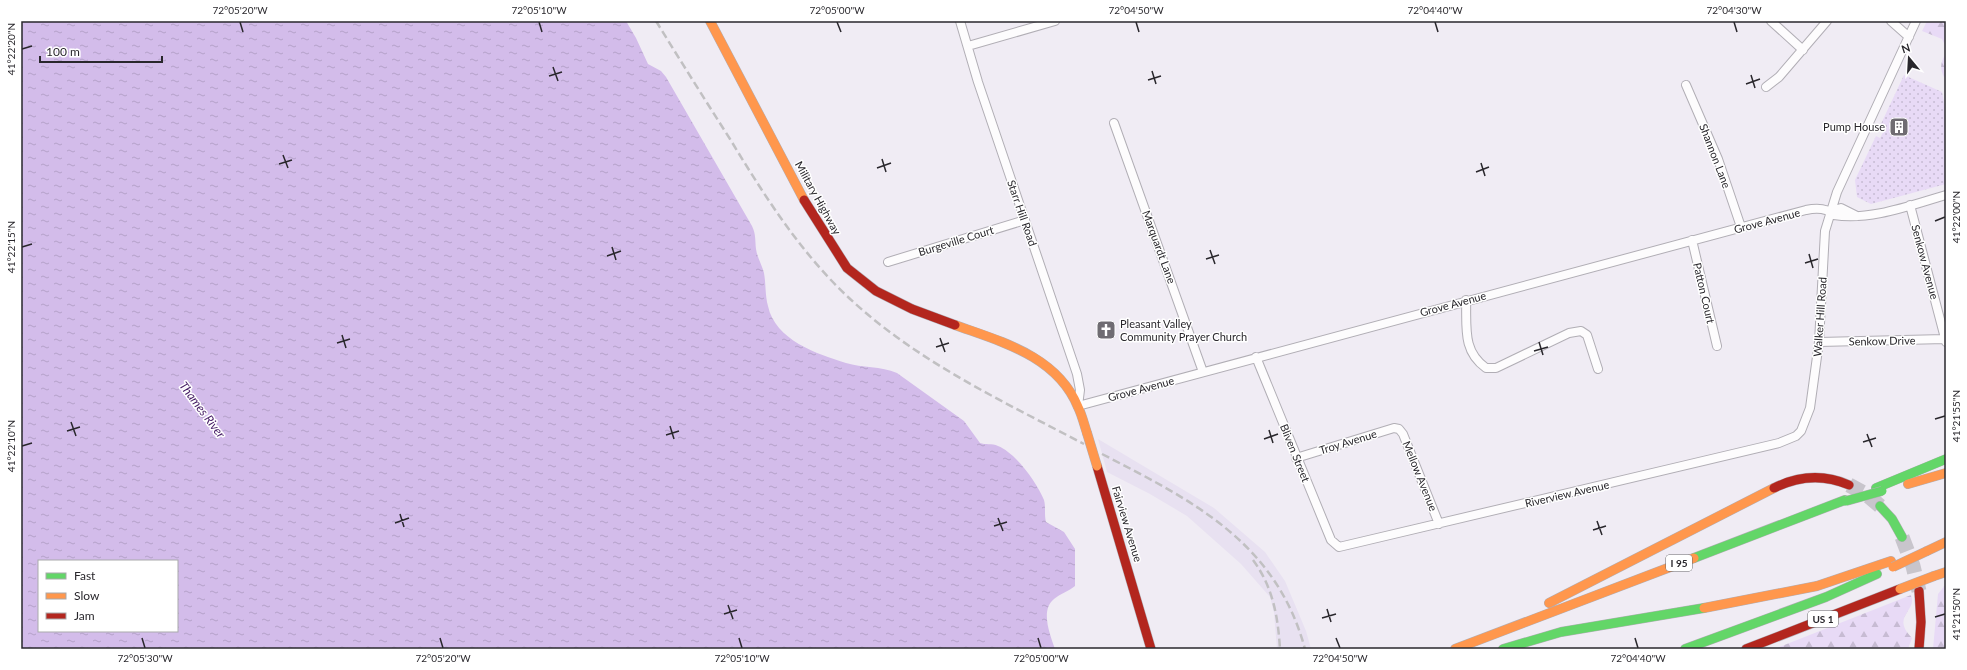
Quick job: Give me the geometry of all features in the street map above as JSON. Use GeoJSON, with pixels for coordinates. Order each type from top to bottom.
{"type":"FeatureCollection","features":[{"type":"Feature","properties":{"kind":"main road","name":"Military Highway"},"geometry":{"type":"LineString","coordinates":[[710,21],[812,215],[847,268],[876,291],[912,309],[1009,344],[1036,357],[1057,376],[1078,406]]}},
{"type":"Feature","properties":{"kind":"main road","name":"Fairview Avenue"},"geometry":{"type":"LineString","coordinates":[[1078,406],[1152,649]]}},
{"type":"Feature","properties":{"kind":"main road"},"geometry":{"type":"LineString","coordinates":[[1879,489],[1946,460]]}},
{"type":"Feature","properties":{"kind":"main road"},"geometry":{"type":"LineString","coordinates":[[1879,489],[1946,473]]}},
{"type":"Feature","properties":{"kind":"main road"},"geometry":{"type":"LineString","coordinates":[[1519,625],[1549,603],[1597,580],[1776,486],[1794,479],[1811,477],[1831,479],[1849,485]]}},
{"type":"Feature","properties":{"kind":"main road","name":"I 95"},"geometry":{"type":"LineString","coordinates":[[1454,649],[1622,584],[1843,501],[1879,489]]}},
{"type":"Feature","properties":{"kind":"main road"},"geometry":{"type":"LineString","coordinates":[[1880,506],[1892,519],[1902,537]]}},
{"type":"Feature","properties":{"kind":"main road"},"geometry":{"type":"LineString","coordinates":[[1503,649],[1561,632],[1704,608],[1810,587],[1892,564],[1946,542]]}},
{"type":"Feature","properties":{"kind":"main road"},"geometry":{"type":"LineString","coordinates":[[1685,649],[1826,597],[1892,564]]}},
{"type":"Feature","properties":{"kind":"main road","name":"US 1"},"geometry":{"type":"LineString","coordinates":[[1746,649],[1946,572]]}},
{"type":"Feature","properties":{"kind":"main road"},"geometry":{"type":"LineString","coordinates":[[1919,590],[1921,622],[1919,649]]}},
{"type":"Feature","properties":{"kind":"street","name":"Starr Hill Road"},"geometry":{"type":"LineString","coordinates":[[960,21],[1077,374],[1080,390],[1078,406]]}},
{"type":"Feature","properties":{"kind":"street"},"geometry":{"type":"LineString","coordinates":[[968,46],[1055,21]]}},
{"type":"Feature","properties":{"kind":"street"},"geometry":{"type":"LineString","coordinates":[[1770,21],[1803,50]]}},
{"type":"Feature","properties":{"kind":"street"},"geometry":{"type":"LineString","coordinates":[[1766,87],[1779,77],[1827,21]]}},
{"type":"Feature","properties":{"kind":"street"},"geometry":{"type":"LineString","coordinates":[[1891,21],[1909,37]]}},
{"type":"Feature","properties":{"kind":"street","name":"Walker Hill Road"},"geometry":{"type":"LineString","coordinates":[[1796,436],[1803,427],[1810,408],[1819,342],[1825,231],[1830,211],[1858,144],[1916,21]]}},
{"type":"Feature","properties":{"kind":"street","name":"Shannon Lane"},"geometry":{"type":"LineString","coordinates":[[1686,85],[1718,159],[1741,227]]}},
{"type":"Feature","properties":{"kind":"street","name":"Marquardt Lane"},"geometry":{"type":"LineString","coordinates":[[1114,123],[1203,372]]}},
{"type":"Feature","properties":{"kind":"street","name":"Grove Avenue"},"geometry":{"type":"LineString","coordinates":[[1078,406],[1466,300],[1812,209],[1830,211],[1834,215],[1858,216],[1910,205],[1946,195]]}},
{"type":"Feature","properties":{"kind":"street","name":"Senkow Avenue"},"geometry":{"type":"LineString","coordinates":[[1910,205],[1946,341]]}},
{"type":"Feature","properties":{"kind":"street","name":"Burgeville Court"},"geometry":{"type":"LineString","coordinates":[[888,262],[1025,220]]}},
{"type":"Feature","properties":{"kind":"street","name":"Patton Court"},"geometry":{"type":"LineString","coordinates":[[1692,240],[1717,346]]}},
{"type":"Feature","properties":{"kind":"street"},"geometry":{"type":"LineString","coordinates":[[1466,300],[1466,338],[1469,349],[1476,361],[1486,368],[1496,368],[1569,332],[1581,331],[1587,335],[1598,369]]}},
{"type":"Feature","properties":{"kind":"street","name":"Senkow Drive"},"geometry":{"type":"LineString","coordinates":[[1819,342],[1946,341]]}},
{"type":"Feature","properties":{"kind":"street","name":"Bliven Street"},"geometry":{"type":"LineString","coordinates":[[1256,357],[1296,458],[1331,540],[1337,546]]}},
{"type":"Feature","properties":{"kind":"street","name":"Troy Avenue"},"geometry":{"type":"LineString","coordinates":[[1296,458],[1394,428],[1399,429]]}},
{"type":"Feature","properties":{"kind":"street","name":"Mellow Avenue"},"geometry":{"type":"LineString","coordinates":[[1399,429],[1403,434],[1439,524]]}},
{"type":"Feature","properties":{"kind":"street","name":"Riverview Avenue"},"geometry":{"type":"LineString","coordinates":[[1337,546],[1344,547],[1780,443],[1796,436]]}},
{"type":"Feature","properties":{"kind":"shaded area"},"geometry":{"type":"Polygon","coordinates":[[[1098,439],[1214,508],[1265,552],[1285,581],[1306,631],[1311,649],[1277,649],[1274,613],[1270,597],[1241,564],[1187,516],[1150,494],[1107,472],[1098,439]]]}},
{"type":"Feature","properties":{"kind":"green space"},"geometry":{"type":"Polygon","coordinates":[[[1927,21],[1946,21],[1946,47],[1942,39],[1922,31],[1927,21]]]}},
{"type":"Feature","properties":{"kind":"green space"},"geometry":{"type":"Polygon","coordinates":[[[1946,53],[1946,76],[1944,77],[1941,65],[1946,53]]]}},
{"type":"Feature","properties":{"kind":"green space"},"geometry":{"type":"Polygon","coordinates":[[[1904,75],[1942,92],[1946,112],[1946,184],[1871,204],[1857,197],[1855,180],[1876,136],[1880,138],[1885,129],[1880,126],[1904,75]]]}},
{"type":"Feature","properties":{"kind":"green space"},"geometry":{"type":"Polygon","coordinates":[[[1946,584],[1946,649],[1933,649],[1938,594],[1946,584]]]}},
{"type":"Feature","properties":{"kind":"green space"},"geometry":{"type":"Polygon","coordinates":[[[1911,595],[1911,605],[1904,619],[1906,630],[1912,638],[1908,649],[1774,649],[1911,595]]]}},
{"type":"Feature","properties":{"kind":"water","name":"Thames River"},"geometry":{"type":"Polygon","coordinates":[[[21,21],[626,21],[648,64],[661,71],[666,77],[752,226],[755,234],[757,252],[764,273],[768,306],[772,318],[779,328],[788,337],[799,344],[823,355],[852,365],[885,369],[897,373],[964,421],[980,443],[996,445],[1012,455],[1031,477],[1044,500],[1046,522],[1064,532],[1075,549],[1075,586],[1054,599],[1048,609],[1047,623],[1055,649],[21,649],[21,21]]]}},
{"type":"Feature","properties":{"kind":"tunnel"},"geometry":{"type":"LineString","coordinates":[[1849,485],[1866,494],[1880,506]]}},
{"type":"Feature","properties":{"kind":"tunnel"},"geometry":{"type":"LineString","coordinates":[[1902,537],[1913,566],[1919,591]]}},
{"type":"Feature","properties":{"kind":"railway"},"geometry":{"type":"LineString","coordinates":[[656,21],[770,202],[814,261],[848,297],[874,320],[931,360],[991,395],[1084,444]]}},
{"type":"Feature","properties":{"kind":"railway"},"geometry":{"type":"LineString","coordinates":[[1102,454],[1136,471],[1199,508],[1227,529],[1252,553],[1274,580],[1292,612],[1305,649]]}},
{"type":"Feature","properties":{"kind":"railway"},"geometry":{"type":"LineString","coordinates":[[1253,560],[1260,570],[1270,592],[1278,625],[1280,649]]}},
{"type":"Feature","properties":{"kind":"traffic: fast"},"geometry":{"type":"LineString","coordinates":[[1876,488],[1946,459]]}},
{"type":"Feature","properties":{"kind":"traffic: fast"},"geometry":{"type":"LineString","coordinates":[[1846,501],[1882,491]]}},
{"type":"Feature","properties":{"kind":"traffic: fast"},"geometry":{"type":"LineString","coordinates":[[1694,558],[1845,500]]}},
{"type":"Feature","properties":{"kind":"traffic: fast"},"geometry":{"type":"LineString","coordinates":[[1880,506],[1892,519],[1902,537]]}},
{"type":"Feature","properties":{"kind":"traffic: fast"},"geometry":{"type":"LineString","coordinates":[[1685,649],[1826,597],[1877,574]]}},
{"type":"Feature","properties":{"kind":"traffic: fast"},"geometry":{"type":"LineString","coordinates":[[1503,649],[1561,632],[1704,608]]}},
{"type":"Feature","properties":{"kind":"traffic: slow"},"geometry":{"type":"LineString","coordinates":[[710,21],[804,200]]}},
{"type":"Feature","properties":{"kind":"traffic: slow"},"geometry":{"type":"LineString","coordinates":[[955,325],[1009,345],[1026,353],[1057,375],[1069,390],[1079,410],[1087,433]]}},
{"type":"Feature","properties":{"kind":"traffic: slow"},"geometry":{"type":"LineString","coordinates":[[1087,433],[1097,466]]}},
{"type":"Feature","properties":{"kind":"traffic: slow"},"geometry":{"type":"LineString","coordinates":[[1908,484],[1946,473]]}},
{"type":"Feature","properties":{"kind":"traffic: slow"},"geometry":{"type":"LineString","coordinates":[[1549,603],[1774,488]]}},
{"type":"Feature","properties":{"kind":"traffic: slow"},"geometry":{"type":"LineString","coordinates":[[1927,551],[1946,542]]}},
{"type":"Feature","properties":{"kind":"traffic: slow"},"geometry":{"type":"LineString","coordinates":[[1893,567],[1927,551]]}},
{"type":"Feature","properties":{"kind":"traffic: slow"},"geometry":{"type":"LineString","coordinates":[[1455,649],[1694,558]]}},
{"type":"Feature","properties":{"kind":"traffic: slow"},"geometry":{"type":"LineString","coordinates":[[1704,608],[1817,586],[1891,561]]}},
{"type":"Feature","properties":{"kind":"traffic: slow"},"geometry":{"type":"LineString","coordinates":[[1934,576],[1946,572]]}},
{"type":"Feature","properties":{"kind":"traffic: slow"},"geometry":{"type":"LineString","coordinates":[[1900,589],[1934,576]]}},
{"type":"Feature","properties":{"kind":"traffic: jam"},"geometry":{"type":"LineString","coordinates":[[804,200],[847,268],[876,291],[912,309],[955,325]]}},
{"type":"Feature","properties":{"kind":"traffic: jam"},"geometry":{"type":"LineString","coordinates":[[1097,466],[1151,649]]}},
{"type":"Feature","properties":{"kind":"traffic: jam"},"geometry":{"type":"LineString","coordinates":[[1774,488],[1792,481],[1811,478],[1830,479],[1849,485]]}},
{"type":"Feature","properties":{"kind":"traffic: jam"},"geometry":{"type":"LineString","coordinates":[[1746,649],[1900,589]]}},
{"type":"Feature","properties":{"kind":"traffic: jam"},"geometry":{"type":"LineString","coordinates":[[1919,591],[1921,622],[1919,649]]}},
{"type":"Feature","properties":{"kind":"place","name":"Pump House"},"geometry":{"type":"Point","coordinates":[1899,127]}},
{"type":"Feature","properties":{"kind":"place","name":"Pleasant Valley Community Prayer Church"},"geometry":{"type":"Point","coordinates":[1106,330]}}]}
